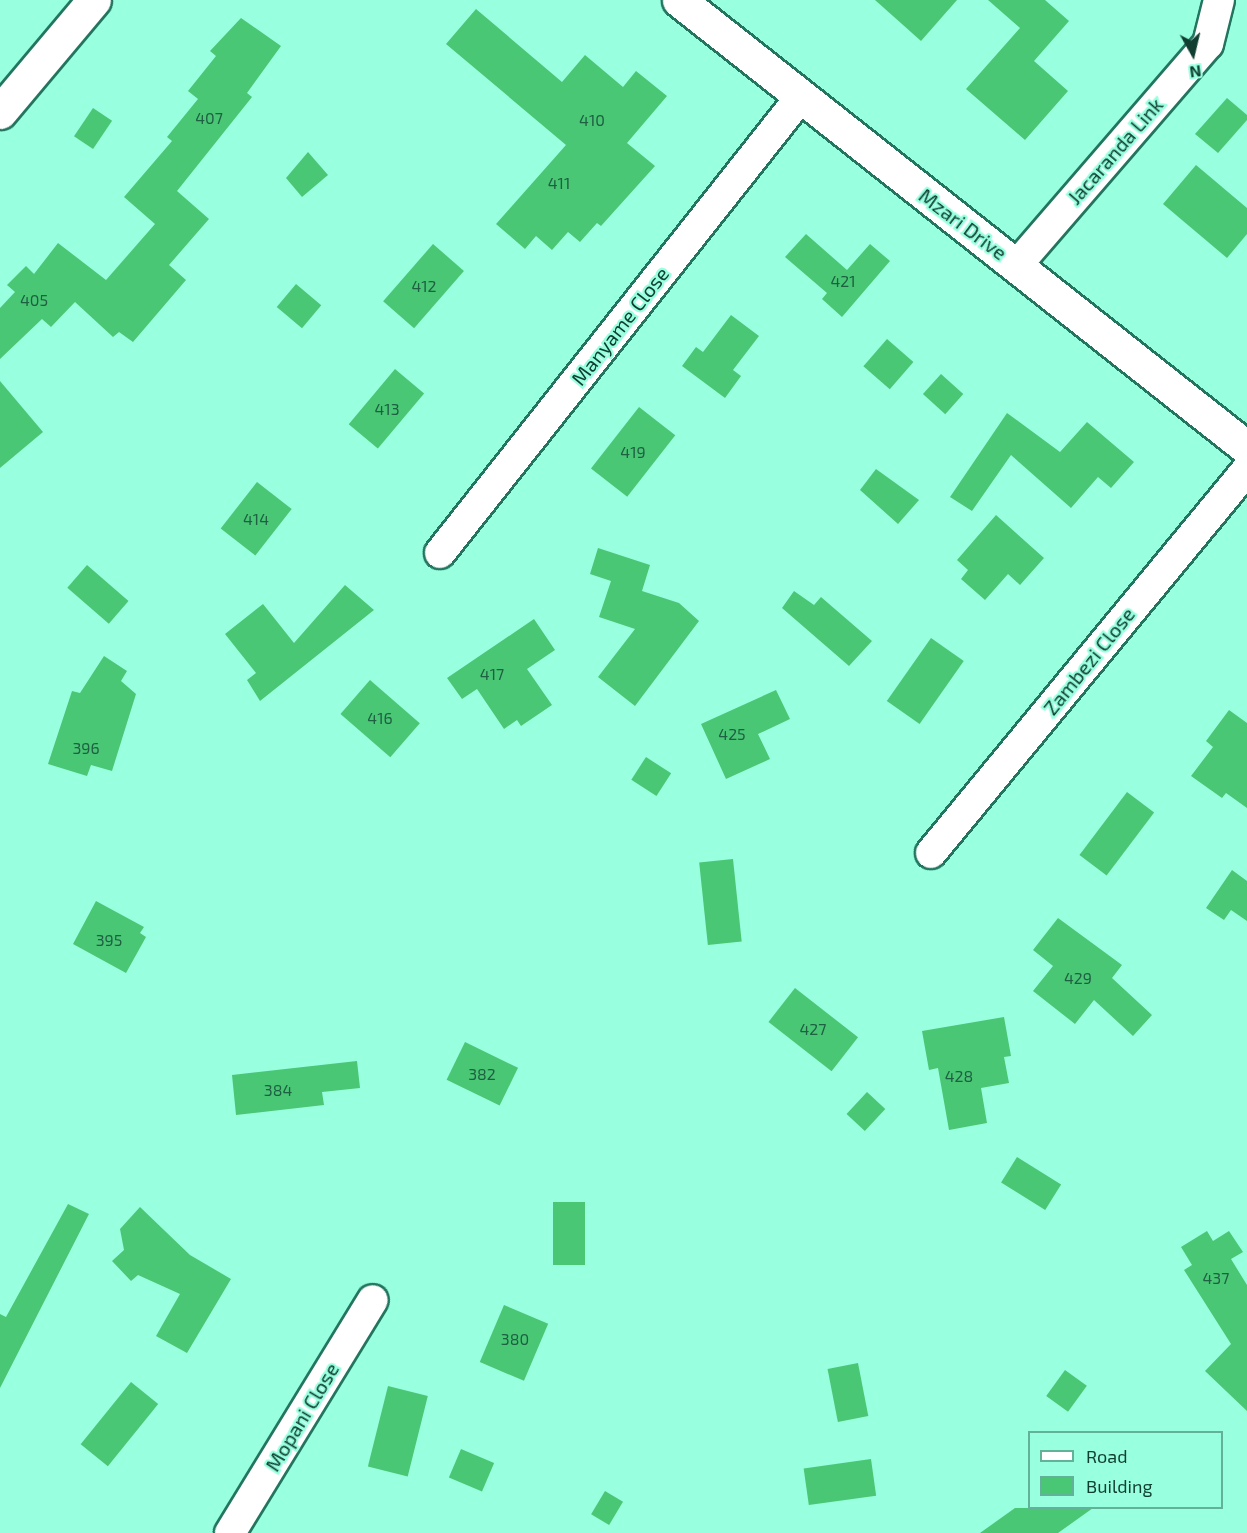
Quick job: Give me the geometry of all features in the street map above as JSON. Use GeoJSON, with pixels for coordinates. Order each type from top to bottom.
{"type":"FeatureCollection","features":[{"type":"Feature","properties":{"kind":"street"},"geometry":{"type":"LineString","coordinates":[[0,112],[94,0]]}},
{"type":"Feature","properties":{"kind":"street","name":"Mzari Drive"},"geometry":{"type":"LineString","coordinates":[[679,0],[800,99],[1017,265],[1247,448]]}},
{"type":"Feature","properties":{"kind":"street","name":"Jacaranda Link"},"geometry":{"type":"LineString","coordinates":[[1017,265],[1208,44],[1219,0]]}},
{"type":"Feature","properties":{"kind":"street","name":"Manyame Close"},"geometry":{"type":"LineString","coordinates":[[440,554],[800,99]]}},
{"type":"Feature","properties":{"kind":"street","name":"Zambezi Close"},"geometry":{"type":"LineString","coordinates":[[932,853],[1247,469]]}},
{"type":"Feature","properties":{"kind":"street","name":"Mopani Close"},"geometry":{"type":"LineString","coordinates":[[230,1533],[373,1300]]}},
{"type":"Feature","properties":{"kind":"building"},"geometry":{"type":"Polygon","coordinates":[[[875,0],[957,0],[921,41],[875,0]]]}},
{"type":"Feature","properties":{"kind":"building"},"geometry":{"type":"Polygon","coordinates":[[[988,0],[1045,0],[1069,21],[1034,61],[1068,91],[1025,140],[966,89],[1020,28],[988,0]]]}},
{"type":"Feature","properties":{"kind":"building"},"geometry":{"type":"Polygon","coordinates":[[[476,9],[562,82],[585,55],[623,87],[636,71],[667,96],[627,143],[655,166],[601,226],[597,223],[580,242],[568,232],[552,250],[536,236],[525,249],[496,224],[566,145],[446,44],[476,9]]]}},
{"type":"Feature","properties":{"kind":"building"},"geometry":{"type":"Polygon","coordinates":[[[241,18],[281,46],[247,93],[252,97],[177,191],[209,219],[169,265],[186,280],[133,342],[119,332],[113,337],[75,302],[51,327],[42,319],[0,359],[0,308],[15,292],[7,285],[26,266],[34,274],[58,243],[106,280],[155,224],[124,197],[172,141],[167,137],[198,99],[188,91],[216,56],[210,51],[241,18]]]}},
{"type":"Feature","properties":{"kind":"building"},"geometry":{"type":"Polygon","coordinates":[[[1227,98],[1247,115],[1247,120],[1218,153],[1195,134],[1227,98]]]}},
{"type":"Feature","properties":{"kind":"building"},"geometry":{"type":"Polygon","coordinates":[[[93,108],[112,121],[93,149],[74,136],[93,108]]]}},
{"type":"Feature","properties":{"kind":"building"},"geometry":{"type":"Polygon","coordinates":[[[308,152],[328,175],[302,197],[286,178],[308,152]]]}},
{"type":"Feature","properties":{"kind":"building"},"geometry":{"type":"Polygon","coordinates":[[[1196,165],[1247,208],[1247,234],[1227,258],[1163,204],[1196,165]]]}},
{"type":"Feature","properties":{"kind":"building"},"geometry":{"type":"Polygon","coordinates":[[[806,234],[847,270],[870,244],[890,261],[842,317],[822,299],[827,293],[785,257],[806,234]]]}},
{"type":"Feature","properties":{"kind":"building"},"geometry":{"type":"Polygon","coordinates":[[[433,244],[464,271],[414,328],[383,301],[433,244]]]}},
{"type":"Feature","properties":{"kind":"building"},"geometry":{"type":"Polygon","coordinates":[[[296,284],[321,305],[302,328],[277,307],[296,284]]]}},
{"type":"Feature","properties":{"kind":"building"},"geometry":{"type":"Polygon","coordinates":[[[731,315],[759,336],[733,370],[741,376],[725,398],[682,366],[696,347],[703,352],[731,315]]]}},
{"type":"Feature","properties":{"kind":"building"},"geometry":{"type":"Polygon","coordinates":[[[887,339],[913,362],[890,389],[863,366],[887,339]]]}},
{"type":"Feature","properties":{"kind":"building"},"geometry":{"type":"Polygon","coordinates":[[[395,369],[424,393],[378,449],[349,424],[395,369]]]}},
{"type":"Feature","properties":{"kind":"building"},"geometry":{"type":"Polygon","coordinates":[[[941,374],[963,394],[945,414],[923,394],[941,374]]]}},
{"type":"Feature","properties":{"kind":"building"},"geometry":{"type":"Polygon","coordinates":[[[0,381],[43,432],[0,468],[0,381]]]}},
{"type":"Feature","properties":{"kind":"building"},"geometry":{"type":"Polygon","coordinates":[[[639,407],[675,435],[627,497],[591,468],[639,407]]]}},
{"type":"Feature","properties":{"kind":"building"},"geometry":{"type":"Polygon","coordinates":[[[1007,413],[1060,452],[1087,422],[1134,462],[1111,488],[1098,477],[1071,508],[1011,455],[972,511],[950,497],[1007,413]]]}},
{"type":"Feature","properties":{"kind":"building"},"geometry":{"type":"Polygon","coordinates":[[[876,469],[919,500],[898,524],[860,490],[876,469]]]}},
{"type":"Feature","properties":{"kind":"building"},"geometry":{"type":"Polygon","coordinates":[[[257,482],[292,509],[255,556],[221,528],[257,482]]]}},
{"type":"Feature","properties":{"kind":"building"},"geometry":{"type":"Polygon","coordinates":[[[996,515],[1044,558],[1020,585],[1008,574],[985,600],[961,579],[968,570],[957,560],[996,515]]]}},
{"type":"Feature","properties":{"kind":"building"},"geometry":{"type":"Polygon","coordinates":[[[598,548],[650,565],[642,591],[679,603],[699,621],[635,706],[598,677],[635,629],[599,617],[611,581],[590,574],[598,548]]]}},
{"type":"Feature","properties":{"kind":"building"},"geometry":{"type":"Polygon","coordinates":[[[87,565],[129,601],[109,624],[67,588],[87,565]]]}},
{"type":"Feature","properties":{"kind":"building"},"geometry":{"type":"Polygon","coordinates":[[[345,585],[374,610],[260,701],[247,680],[256,673],[225,634],[263,604],[294,643],[345,585]]]}},
{"type":"Feature","properties":{"kind":"building"},"geometry":{"type":"Polygon","coordinates":[[[794,591],[814,605],[821,597],[872,641],[849,666],[782,608],[794,591]]]}},
{"type":"Feature","properties":{"kind":"building"},"geometry":{"type":"Polygon","coordinates":[[[534,619],[555,650],[527,669],[552,705],[521,726],[517,720],[504,729],[477,689],[462,699],[447,678],[534,619]]]}},
{"type":"Feature","properties":{"kind":"building"},"geometry":{"type":"Polygon","coordinates":[[[931,638],[964,661],[920,724],[887,701],[931,638]]]}},
{"type":"Feature","properties":{"kind":"building"},"geometry":{"type":"Polygon","coordinates":[[[104,656],[127,671],[121,681],[136,694],[112,771],[91,765],[87,776],[48,764],[72,691],[80,693],[104,656]]]}},
{"type":"Feature","properties":{"kind":"building"},"geometry":{"type":"Polygon","coordinates":[[[370,680],[420,723],[390,757],[340,714],[370,680]]]}},
{"type":"Feature","properties":{"kind":"building"},"geometry":{"type":"Polygon","coordinates":[[[776,690],[790,719],[758,734],[770,759],[726,779],[701,724],[776,690]]]}},
{"type":"Feature","properties":{"kind":"building"},"geometry":{"type":"Polygon","coordinates":[[[1229,710],[1247,723],[1247,808],[1226,793],[1222,798],[1191,776],[1213,747],[1206,741],[1229,710]]]}},
{"type":"Feature","properties":{"kind":"building"},"geometry":{"type":"Polygon","coordinates":[[[646,757],[671,773],[656,796],[631,780],[646,757]]]}},
{"type":"Feature","properties":{"kind":"building"},"geometry":{"type":"Polygon","coordinates":[[[1127,792],[1154,812],[1107,876],[1079,855],[1127,792]]]}},
{"type":"Feature","properties":{"kind":"building"},"geometry":{"type":"Polygon","coordinates":[[[733,859],[742,942],[708,945],[699,863],[733,859]]]}},
{"type":"Feature","properties":{"kind":"building"},"geometry":{"type":"Polygon","coordinates":[[[1232,870],[1247,881],[1247,921],[1231,910],[1224,920],[1206,908],[1232,870]]]}},
{"type":"Feature","properties":{"kind":"building"},"geometry":{"type":"Polygon","coordinates":[[[96,901],[144,927],[140,933],[146,937],[126,973],[73,944],[96,901]]]}},
{"type":"Feature","properties":{"kind":"building"},"geometry":{"type":"Polygon","coordinates":[[[1058,918],[1122,965],[1112,978],[1152,1015],[1133,1036],[1094,1000],[1075,1024],[1033,991],[1053,966],[1033,950],[1058,918]]]}},
{"type":"Feature","properties":{"kind":"building"},"geometry":{"type":"Polygon","coordinates":[[[795,988],[858,1037],[832,1071],[769,1022],[795,988]]]}},
{"type":"Feature","properties":{"kind":"building"},"geometry":{"type":"Polygon","coordinates":[[[1004,1017],[1011,1056],[1004,1057],[1009,1083],[981,1088],[987,1123],[949,1130],[938,1068],[929,1070],[922,1031],[1004,1017]]]}},
{"type":"Feature","properties":{"kind":"building"},"geometry":{"type":"Polygon","coordinates":[[[465,1042],[518,1068],[500,1106],[447,1080],[465,1042]]]}},
{"type":"Feature","properties":{"kind":"building"},"geometry":{"type":"Polygon","coordinates":[[[357,1061],[360,1088],[322,1092],[324,1105],[236,1115],[232,1075],[357,1061]]]}},
{"type":"Feature","properties":{"kind":"building"},"geometry":{"type":"Polygon","coordinates":[[[867,1092],[885,1109],[865,1131],[847,1114],[867,1092]]]}},
{"type":"Feature","properties":{"kind":"building"},"geometry":{"type":"Polygon","coordinates":[[[1017,1157],[1061,1185],[1045,1210],[1001,1182],[1017,1157]]]}},
{"type":"Feature","properties":{"kind":"building"},"geometry":{"type":"Polygon","coordinates":[[[553,1202],[585,1202],[585,1265],[553,1265],[553,1202]]]}},
{"type":"Feature","properties":{"kind":"building"},"geometry":{"type":"Polygon","coordinates":[[[68,1204],[89,1214],[0,1388],[0,1314],[6,1317],[68,1204]]]}},
{"type":"Feature","properties":{"kind":"building"},"geometry":{"type":"Polygon","coordinates":[[[140,1207],[190,1255],[231,1279],[187,1353],[156,1336],[180,1294],[138,1275],[131,1281],[112,1261],[124,1250],[120,1229],[140,1207]]]}},
{"type":"Feature","properties":{"kind":"building"},"geometry":{"type":"Polygon","coordinates":[[[1207,1231],[1213,1241],[1229,1231],[1243,1252],[1231,1259],[1247,1285],[1247,1411],[1205,1371],[1231,1344],[1184,1270],[1192,1265],[1181,1247],[1207,1231]]]}},
{"type":"Feature","properties":{"kind":"building"},"geometry":{"type":"Polygon","coordinates":[[[504,1305],[548,1324],[524,1381],[480,1362],[504,1305]]]}},
{"type":"Feature","properties":{"kind":"building"},"geometry":{"type":"Polygon","coordinates":[[[858,1363],[868,1416],[838,1422],[828,1369],[858,1363]]]}},
{"type":"Feature","properties":{"kind":"building"},"geometry":{"type":"Polygon","coordinates":[[[1065,1370],[1087,1386],[1068,1412],[1046,1396],[1065,1370]]]}},
{"type":"Feature","properties":{"kind":"building"},"geometry":{"type":"Polygon","coordinates":[[[131,1382],[158,1404],[108,1466],[81,1444],[131,1382]]]}},
{"type":"Feature","properties":{"kind":"building"},"geometry":{"type":"Polygon","coordinates":[[[388,1386],[428,1396],[408,1476],[368,1467],[388,1386]]]}},
{"type":"Feature","properties":{"kind":"building"},"geometry":{"type":"Polygon","coordinates":[[[461,1449],[494,1463],[482,1492],[449,1478],[461,1449]]]}},
{"type":"Feature","properties":{"kind":"building"},"geometry":{"type":"Polygon","coordinates":[[[871,1459],[876,1496],[809,1505],[804,1468],[871,1459]]]}},
{"type":"Feature","properties":{"kind":"building"},"geometry":{"type":"Polygon","coordinates":[[[605,1491],[623,1502],[609,1525],[591,1514],[605,1491]]]}},
{"type":"Feature","properties":{"kind":"building"},"geometry":{"type":"Polygon","coordinates":[[[1015,1508],[1092,1509],[1058,1533],[980,1533],[1015,1508]]]}}]}
